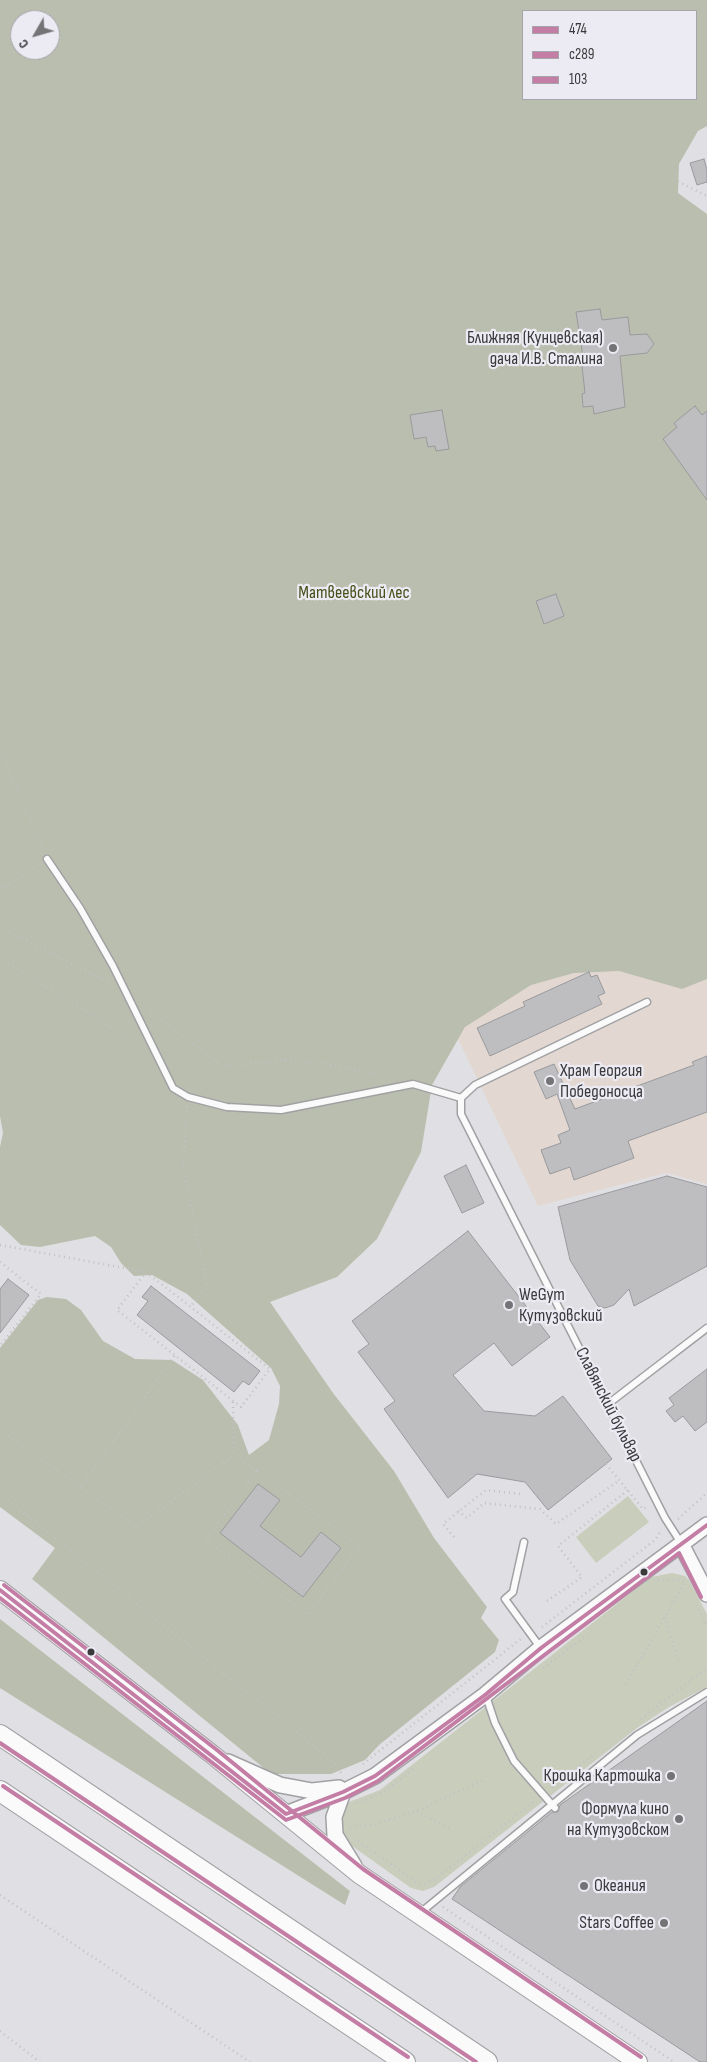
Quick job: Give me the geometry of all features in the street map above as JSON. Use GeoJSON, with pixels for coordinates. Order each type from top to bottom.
{"type":"FeatureCollection","features":[{"type":"Feature","properties":{"kind":"main road"},"geometry":{"type":"LineString","coordinates":[[0,1590],[213,1755],[358,1874],[638,2062]]}},
{"type":"Feature","properties":{"kind":"main road"},"geometry":{"type":"LineString","coordinates":[[0,1735],[486,2062]]}},
{"type":"Feature","properties":{"kind":"main road"},"geometry":{"type":"LineString","coordinates":[[0,1791],[405,2062]]}},
{"type":"Feature","properties":{"kind":"street"},"geometry":{"type":"LineString","coordinates":[[286,1814],[358,1786],[375,1776],[485,1695],[541,1648],[707,1525]]}},
{"type":"Feature","properties":{"kind":"street","name":"Славянский бульвар"},"geometry":{"type":"LineString","coordinates":[[681,1544],[707,1594]]}},
{"type":"Feature","properties":{"kind":"street"},"geometry":{"type":"LineString","coordinates":[[213,1755],[273,1782],[298,1789],[312,1791],[358,1786]]}},
{"type":"Feature","properties":{"kind":"street"},"geometry":{"type":"LineString","coordinates":[[342,1792],[334,1816],[335,1834],[358,1874]]}},
{"type":"Feature","properties":{"kind":"lane"},"geometry":{"type":"LineString","coordinates":[[47,859],[80,908],[126,991],[173,1088],[188,1098],[227,1107],[281,1110],[414,1084],[461,1098],[475,1085],[648,1002]]}},
{"type":"Feature","properties":{"kind":"lane","name":"Славянский бульвар"},"geometry":{"type":"LineString","coordinates":[[461,1098],[461,1114],[500,1188],[656,1501],[681,1544]]}},
{"type":"Feature","properties":{"kind":"lane"},"geometry":{"type":"LineString","coordinates":[[608,1404],[707,1328]]}},
{"type":"Feature","properties":{"kind":"lane"},"geometry":{"type":"LineString","coordinates":[[524,1542],[513,1592],[504,1599],[541,1648]]}},
{"type":"Feature","properties":{"kind":"lane"},"geometry":{"type":"LineString","coordinates":[[417,1915],[553,1806],[637,1735],[707,1692]]}},
{"type":"Feature","properties":{"kind":"lane"},"geometry":{"type":"LineString","coordinates":[[485,1695],[495,1723],[514,1761],[553,1806]]}},
{"type":"Feature","properties":{"kind":"path"},"geometry":{"type":"LineString","coordinates":[[669,177],[707,196]]}},
{"type":"Feature","properties":{"kind":"path"},"geometry":{"type":"LineString","coordinates":[[0,750],[47,859],[5,887],[0,888]]}},
{"type":"Feature","properties":{"kind":"path"},"geometry":{"type":"LineString","coordinates":[[0,927],[126,991],[220,1066],[287,1060],[342,1066],[414,1084]]}},
{"type":"Feature","properties":{"kind":"path"},"geometry":{"type":"LineString","coordinates":[[0,958],[158,1057]]}},
{"type":"Feature","properties":{"kind":"path"},"geometry":{"type":"LineString","coordinates":[[188,1098],[184,1167],[207,1286],[190,1307]]}},
{"type":"Feature","properties":{"kind":"path"},"geometry":{"type":"LineString","coordinates":[[0,1245],[146,1272],[270,1369],[241,1407],[116,1310],[146,1272]]}},
{"type":"Feature","properties":{"kind":"path"},"geometry":{"type":"LineString","coordinates":[[0,1262],[40,1294],[0,1346]]}},
{"type":"Feature","properties":{"kind":"path"},"geometry":{"type":"LineString","coordinates":[[81,1487],[175,1355]]}},
{"type":"Feature","properties":{"kind":"path"},"geometry":{"type":"LineString","coordinates":[[233,1401],[234,1455]]}},
{"type":"Feature","properties":{"kind":"path"},"geometry":{"type":"LineString","coordinates":[[0,1430],[137,1527],[234,1455]]}},
{"type":"Feature","properties":{"kind":"path"},"geometry":{"type":"LineString","coordinates":[[234,1455],[257,1471],[359,1546],[308,1615],[206,1540],[257,1471]]}},
{"type":"Feature","properties":{"kind":"path"},"geometry":{"type":"LineString","coordinates":[[606,1464],[643,1509],[656,1501]]}},
{"type":"Feature","properties":{"kind":"path"},"geometry":{"type":"LineString","coordinates":[[458,1511],[468,1518],[484,1504],[540,1509],[556,1524],[620,1480]]}},
{"type":"Feature","properties":{"kind":"path"},"geometry":{"type":"LineString","coordinates":[[454,1537],[444,1524],[486,1490],[520,1494]]}},
{"type":"Feature","properties":{"kind":"path"},"geometry":{"type":"LineString","coordinates":[[547,1601],[582,1577],[558,1546],[628,1490]]}},
{"type":"Feature","properties":{"kind":"path"},"geometry":{"type":"LineString","coordinates":[[0,1494],[333,1761],[341,1774]]}},
{"type":"Feature","properties":{"kind":"path"},"geometry":{"type":"LineString","coordinates":[[626,1684],[685,1582]]}},
{"type":"Feature","properties":{"kind":"path"},"geometry":{"type":"LineString","coordinates":[[665,1616],[679,1663]]}},
{"type":"Feature","properties":{"kind":"path"},"geometry":{"type":"LineString","coordinates":[[343,1828],[372,1825],[417,1811],[484,1780]]}},
{"type":"Feature","properties":{"kind":"path"},"geometry":{"type":"LineString","coordinates":[[417,1811],[450,1828]]}},
{"type":"Feature","properties":{"kind":"path"},"geometry":{"type":"LineString","coordinates":[[0,1895],[250,2062]]}},
{"type":"Feature","properties":{"kind":"path"},"geometry":{"type":"LineString","coordinates":[[434,1901],[674,2062]]}},
{"type":"Feature","properties":{"kind":"path"},"geometry":{"type":"LineString","coordinates":[[0,2031],[40,2062]]}},
{"type":"Feature","properties":{"kind":"shaded area"},"geometry":{"type":"Polygon","coordinates":[[[597,947],[707,965],[707,1184],[666,1173],[538,1206],[447,1016],[597,947]]]}},
{"type":"Feature","properties":{"kind":"green space","name":"Матвеевский лес"},"geometry":{"type":"Polygon","coordinates":[[[0,0],[707,0],[707,126],[698,131],[679,164],[678,193],[707,214],[707,979],[682,989],[619,971],[574,973],[531,985],[465,1027],[432,1085],[421,1152],[377,1239],[337,1277],[270,1302],[333,1393],[394,1471],[434,1538],[487,1607],[481,1618],[499,1640],[495,1652],[379,1745],[365,1760],[331,1774],[271,1774],[32,1579],[55,1548],[0,1507],[0,1348],[38,1300],[47,1297],[66,1299],[81,1310],[103,1341],[135,1359],[172,1360],[203,1380],[238,1425],[249,1455],[269,1440],[279,1404],[280,1386],[271,1368],[187,1294],[152,1275],[134,1276],[121,1263],[111,1247],[95,1236],[40,1247],[21,1245],[0,1225],[0,1147],[3,1133],[0,1116],[0,0]]]}},
{"type":"Feature","properties":{"kind":"green space"},"geometry":{"type":"Polygon","coordinates":[[[628,1496],[649,1522],[596,1563],[576,1537],[628,1496]]]}},
{"type":"Feature","properties":{"kind":"green space"},"geometry":{"type":"Polygon","coordinates":[[[672,1573],[685,1576],[689,1580],[707,1614],[707,1687],[669,1707],[637,1728],[434,1887],[423,1891],[411,1888],[341,1838],[340,1815],[349,1802],[380,1790],[651,1577],[672,1573]]]}},
{"type":"Feature","properties":{"kind":"green space"},"geometry":{"type":"Polygon","coordinates":[[[0,1619],[350,1891],[345,1905],[0,1688],[0,1619]]]}},
{"type":"Feature","properties":{"kind":"building"},"geometry":{"type":"Polygon","coordinates":[[[704,159],[707,170],[707,182],[697,185],[690,163],[704,159]]]}},
{"type":"Feature","properties":{"kind":"building"},"geometry":{"type":"Polygon","coordinates":[[[600,309],[602,320],[628,317],[630,335],[647,334],[654,344],[647,353],[620,356],[625,407],[594,414],[593,406],[583,407],[582,394],[585,393],[581,357],[583,357],[576,312],[600,309]]]}},
{"type":"Feature","properties":{"kind":"building"},"geometry":{"type":"Polygon","coordinates":[[[695,406],[702,415],[707,411],[707,500],[663,439],[677,427],[674,423],[695,406]]]}},
{"type":"Feature","properties":{"kind":"building"},"geometry":{"type":"Polygon","coordinates":[[[442,410],[449,449],[436,451],[435,446],[428,447],[426,437],[414,439],[410,415],[442,410]]]}},
{"type":"Feature","properties":{"kind":"building"},"geometry":{"type":"Polygon","coordinates":[[[556,594],[564,616],[544,624],[536,601],[556,594]]]}},
{"type":"Feature","properties":{"kind":"building"},"geometry":{"type":"Polygon","coordinates":[[[589,972],[591,977],[597,975],[605,993],[598,996],[602,1004],[490,1056],[477,1028],[525,1006],[523,1002],[589,972]]]}},
{"type":"Feature","properties":{"kind":"building"},"geometry":{"type":"Polygon","coordinates":[[[707,1056],[707,1112],[628,1141],[634,1158],[574,1180],[570,1167],[550,1174],[541,1150],[561,1143],[558,1135],[570,1130],[557,1094],[546,1099],[534,1072],[554,1064],[575,1109],[694,1065],[692,1062],[707,1056]]]}},
{"type":"Feature","properties":{"kind":"building"},"geometry":{"type":"Polygon","coordinates":[[[466,1165],[484,1203],[462,1213],[444,1176],[466,1165]]]}},
{"type":"Feature","properties":{"kind":"building"},"geometry":{"type":"Polygon","coordinates":[[[667,1176],[707,1187],[707,1266],[634,1306],[629,1289],[614,1305],[605,1308],[598,1306],[570,1260],[558,1207],[667,1176]]]}},
{"type":"Feature","properties":{"kind":"building"},"geometry":{"type":"Polygon","coordinates":[[[468,1231],[550,1337],[512,1366],[494,1343],[453,1375],[484,1411],[535,1416],[563,1396],[612,1459],[548,1510],[525,1482],[477,1474],[448,1498],[384,1409],[395,1401],[358,1352],[369,1344],[352,1321],[468,1231]]]}},
{"type":"Feature","properties":{"kind":"building"},"geometry":{"type":"Polygon","coordinates":[[[8,1279],[29,1295],[0,1333],[0,1289],[8,1279]]]}},
{"type":"Feature","properties":{"kind":"building"},"geometry":{"type":"Polygon","coordinates":[[[151,1286],[260,1371],[249,1385],[243,1381],[234,1392],[137,1315],[148,1301],[142,1297],[151,1286]]]}},
{"type":"Feature","properties":{"kind":"building"},"geometry":{"type":"Polygon","coordinates":[[[707,1369],[707,1422],[695,1431],[683,1416],[675,1422],[666,1411],[674,1405],[669,1398],[707,1369]]]}},
{"type":"Feature","properties":{"kind":"building"},"geometry":{"type":"Polygon","coordinates":[[[258,1484],[280,1500],[260,1526],[301,1557],[321,1532],[341,1548],[303,1597],[220,1533],[258,1484]]]}},
{"type":"Feature","properties":{"kind":"building","name":"Океания"},"geometry":{"type":"Polygon","coordinates":[[[707,1701],[707,2062],[700,2062],[452,1899],[460,1887],[552,1812],[558,1812],[560,1805],[707,1701]]]}},
{"type":"Feature","properties":{"kind":"transit line","name":"474"},"geometry":{"type":"LineString","coordinates":[[0,1590],[286,1814],[343,1792],[375,1776],[485,1695],[541,1648],[707,1525]]}},
{"type":"Feature","properties":{"kind":"transit line","name":"с289"},"geometry":{"type":"LineString","coordinates":[[0,1598],[286,1820],[345,1798],[378,1781],[679,1553],[701,1597]]}},
{"type":"Feature","properties":{"kind":"transit line","name":"103"},"geometry":{"type":"LineString","coordinates":[[4,1585],[217,1750],[363,1869],[641,2057]]}},
{"type":"Feature","properties":{"kind":"transit line","name":"с289"},"geometry":{"type":"LineString","coordinates":[[0,1743],[476,2062]]}},
{"type":"Feature","properties":{"kind":"transit line","name":"103"},"geometry":{"type":"LineString","coordinates":[[3,1786],[408,2057]]}},
{"type":"Feature","properties":{"kind":"place","name":"Ближняя (Кунцевская) дача И.В. Сталина"},"geometry":{"type":"Point","coordinates":[613,348]}},
{"type":"Feature","properties":{"kind":"place","name":"Храм Георгия Победоносца"},"geometry":{"type":"Point","coordinates":[550,1081]}},
{"type":"Feature","properties":{"kind":"place","name":"WeGym Кутузовский"},"geometry":{"type":"Point","coordinates":[509,1305]}},
{"type":"Feature","properties":{"kind":"place","name":"Крошка Картошка"},"geometry":{"type":"Point","coordinates":[671,1776]}},
{"type":"Feature","properties":{"kind":"place","name":"Формула кино на Кутузовском"},"geometry":{"type":"Point","coordinates":[679,1819]}},
{"type":"Feature","properties":{"kind":"place","name":"Океания"},"geometry":{"type":"Point","coordinates":[584,1886]}},
{"type":"Feature","properties":{"kind":"place","name":"Stars Coffee"},"geometry":{"type":"Point","coordinates":[664,1923]}}]}
